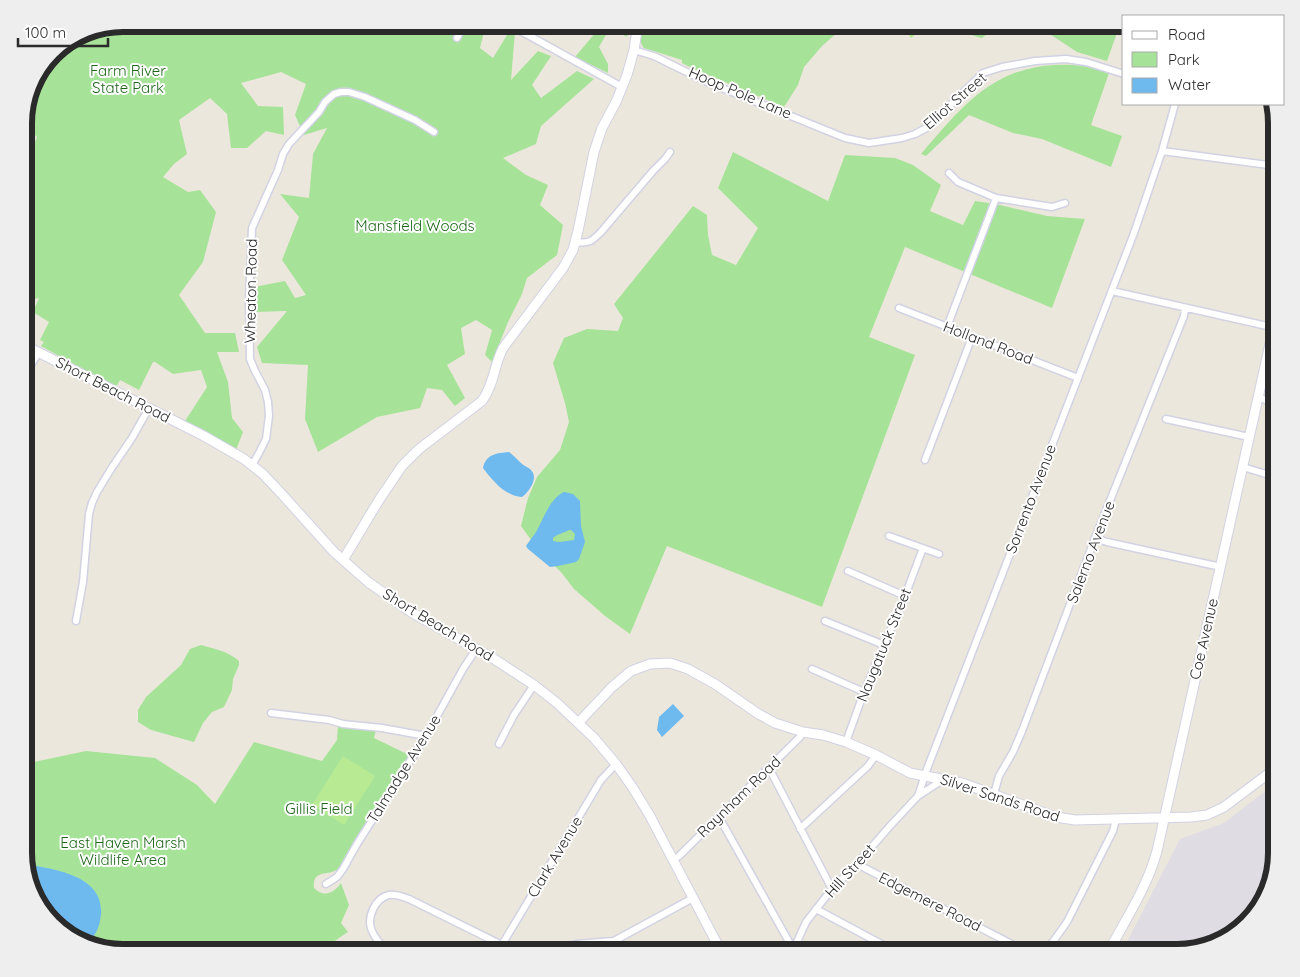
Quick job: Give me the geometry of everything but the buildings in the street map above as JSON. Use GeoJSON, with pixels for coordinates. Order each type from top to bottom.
{"type":"FeatureCollection","features":[{"type":"Feature","properties":{"kind":"main road"},"geometry":{"type":"LineString","coordinates":[[343,560],[402,466],[419,448],[482,401],[491,386],[497,361],[503,348],[569,259],[576,242],[596,145],[622,87],[634,50],[637,32]]}},
{"type":"Feature","properties":{"kind":"main road","name":"Short Beach Road"},"geometry":{"type":"LineString","coordinates":[[33,349],[222,446],[252,465],[280,490],[343,560],[368,582],[397,603],[477,648],[534,685],[579,722],[616,764],[633,788],[650,816],[717,944]]}},
{"type":"Feature","properties":{"kind":"main road","name":"Coe Avenue"},"geometry":{"type":"LineString","coordinates":[[1113,944],[1153,867],[1268,356]]}},
{"type":"Feature","properties":{"kind":"main road","name":"Silver Sands Road"},"geometry":{"type":"LineString","coordinates":[[579,722],[621,678],[640,667],[662,663],[680,665],[688,669],[728,692],[766,719],[803,732],[823,735],[846,742],[876,755],[905,771],[962,783],[1066,819],[1199,816],[1224,807],[1268,774]]}},
{"type":"Feature","properties":{"kind":"street"},"geometry":{"type":"LineString","coordinates":[[457,38],[460,32]]}},
{"type":"Feature","properties":{"kind":"street"},"geometry":{"type":"LineString","coordinates":[[522,32],[622,87]]}},
{"type":"Feature","properties":{"kind":"street","name":"Hoop Pole Lane"},"geometry":{"type":"LineString","coordinates":[[634,50],[654,56],[705,81],[845,138]]}},
{"type":"Feature","properties":{"kind":"street","name":"Elliot Street"},"geometry":{"type":"LineString","coordinates":[[845,138],[869,143],[915,134],[928,127],[983,73],[1002,67],[1035,61],[1066,59],[1086,62],[1122,73]]}},
{"type":"Feature","properties":{"kind":"street","name":"Wheaton Road"},"geometry":{"type":"LineString","coordinates":[[252,465],[266,439],[269,416],[265,390],[250,359],[249,300],[252,228],[278,170],[283,154],[289,144],[319,112],[325,102],[334,94],[341,92],[349,92],[365,97],[415,120],[434,132]]}},
{"type":"Feature","properties":{"kind":"street","name":"Sorrento Avenue"},"geometry":{"type":"LineString","coordinates":[[925,776],[1138,224],[1175,105]]}},
{"type":"Feature","properties":{"kind":"street"},"geometry":{"type":"LineString","coordinates":[[1162,151],[1268,165]]}},
{"type":"Feature","properties":{"kind":"street"},"geometry":{"type":"LineString","coordinates":[[576,242],[588,242],[597,236],[670,152]]}},
{"type":"Feature","properties":{"kind":"street"},"geometry":{"type":"LineString","coordinates":[[950,173],[958,182],[996,198],[1052,207],[1065,203]]}},
{"type":"Feature","properties":{"kind":"street"},"geometry":{"type":"LineString","coordinates":[[946,327],[996,198]]}},
{"type":"Feature","properties":{"kind":"street"},"geometry":{"type":"LineString","coordinates":[[1112,291],[1268,326]]}},
{"type":"Feature","properties":{"kind":"street","name":"Holland Road"},"geometry":{"type":"LineString","coordinates":[[899,308],[1078,378]]}},
{"type":"Feature","properties":{"kind":"street","name":"Salerno Avenue"},"geometry":{"type":"LineString","coordinates":[[994,794],[999,776],[1013,752],[1022,731],[1095,538],[1184,316],[1185,308]]}},
{"type":"Feature","properties":{"kind":"street"},"geometry":{"type":"LineString","coordinates":[[925,460],[972,337]]}},
{"type":"Feature","properties":{"kind":"street"},"geometry":{"type":"LineString","coordinates":[[33,362],[39,352]]}},
{"type":"Feature","properties":{"kind":"street"},"geometry":{"type":"LineString","coordinates":[[1258,397],[1268,401]]}},
{"type":"Feature","properties":{"kind":"street"},"geometry":{"type":"LineString","coordinates":[[76,621],[83,582],[92,503],[111,469],[150,408]]}},
{"type":"Feature","properties":{"kind":"street"},"geometry":{"type":"LineString","coordinates":[[1166,419],[1249,437]]}},
{"type":"Feature","properties":{"kind":"street"},"geometry":{"type":"LineString","coordinates":[[1243,467],[1268,475]]}},
{"type":"Feature","properties":{"kind":"street"},"geometry":{"type":"LineString","coordinates":[[889,536],[939,554]]}},
{"type":"Feature","properties":{"kind":"street"},"geometry":{"type":"LineString","coordinates":[[1095,538],[1221,567]]}},
{"type":"Feature","properties":{"kind":"street","name":"Naugatuck Street"},"geometry":{"type":"LineString","coordinates":[[846,742],[864,692],[905,596],[923,548]]}},
{"type":"Feature","properties":{"kind":"street"},"geometry":{"type":"LineString","coordinates":[[848,572],[905,596]]}},
{"type":"Feature","properties":{"kind":"street"},"geometry":{"type":"LineString","coordinates":[[825,621],[884,645]]}},
{"type":"Feature","properties":{"kind":"street","name":"Talmadge Avenue"},"geometry":{"type":"LineString","coordinates":[[326,884],[337,877],[344,869],[357,844],[426,736],[463,669],[477,648]]}},
{"type":"Feature","properties":{"kind":"street"},"geometry":{"type":"LineString","coordinates":[[812,669],[864,692]]}},
{"type":"Feature","properties":{"kind":"street"},"geometry":{"type":"LineString","coordinates":[[499,744],[514,715],[534,685]]}},
{"type":"Feature","properties":{"kind":"street"},"geometry":{"type":"LineString","coordinates":[[271,713],[329,720],[343,724],[382,728],[426,736]]}},
{"type":"Feature","properties":{"kind":"street","name":"Raynham Road"},"geometry":{"type":"LineString","coordinates":[[673,860],[800,738],[803,732]]}},
{"type":"Feature","properties":{"kind":"street"},"geometry":{"type":"LineString","coordinates":[[800,829],[868,766],[876,755]]}},
{"type":"Feature","properties":{"kind":"street","name":"Clark Avenue"},"geometry":{"type":"LineString","coordinates":[[503,944],[601,780],[616,764]]}},
{"type":"Feature","properties":{"kind":"street"},"geometry":{"type":"LineString","coordinates":[[769,768],[832,889]]}},
{"type":"Feature","properties":{"kind":"street","name":"Hill Street"},"geometry":{"type":"LineString","coordinates":[[918,796],[925,776]]}},
{"type":"Feature","properties":{"kind":"street","name":"Hill Street"},"geometry":{"type":"LineString","coordinates":[[796,944],[806,922],[832,889],[918,796],[944,778]]}},
{"type":"Feature","properties":{"kind":"street"},"geometry":{"type":"LineString","coordinates":[[719,817],[789,944]]}},
{"type":"Feature","properties":{"kind":"street"},"geometry":{"type":"LineString","coordinates":[[1051,944],[1067,922],[1113,831],[1116,818]]}},
{"type":"Feature","properties":{"kind":"street","name":"Edgemere Road"},"geometry":{"type":"LineString","coordinates":[[857,864],[1012,944]]}},
{"type":"Feature","properties":{"kind":"street"},"geometry":{"type":"LineString","coordinates":[[382,944],[372,932],[370,924],[372,914],[377,903],[383,897],[392,895],[409,899],[500,944]]}},
{"type":"Feature","properties":{"kind":"street"},"geometry":{"type":"LineString","coordinates":[[576,944],[614,941],[693,898]]}},
{"type":"Feature","properties":{"kind":"street"},"geometry":{"type":"LineString","coordinates":[[816,909],[881,944]]}},
{"type":"Feature","properties":{"kind":"shaded area"},"geometry":{"type":"Polygon","coordinates":[[[1268,789],[1267,865],[1261,888],[1249,909],[1227,929],[1211,938],[1188,944],[1126,944],[1180,839],[1224,823],[1268,789]]]}},
{"type":"Feature","properties":{"kind":"green space","name":"Mansfield Woods"},"geometry":{"type":"Polygon","coordinates":[[[484,32],[480,48],[493,58],[507,35],[515,32],[511,80],[538,51],[551,56],[532,85],[541,98],[577,71],[594,79],[541,126],[536,144],[503,158],[526,175],[548,185],[540,205],[563,225],[557,255],[527,278],[522,294],[508,322],[492,362],[485,355],[492,330],[476,320],[461,328],[465,354],[447,365],[465,398],[455,406],[442,390],[427,388],[420,408],[377,417],[318,452],[305,419],[308,365],[262,363],[257,347],[287,311],[254,312],[254,287],[285,281],[295,298],[306,295],[282,260],[299,217],[280,194],[309,198],[313,154],[327,128],[304,135],[295,115],[306,84],[281,72],[241,83],[258,106],[283,107],[284,135],[266,131],[247,148],[231,148],[227,114],[210,98],[179,120],[187,154],[174,164],[163,177],[188,192],[200,190],[216,212],[203,262],[179,295],[205,333],[235,333],[239,352],[217,352],[228,382],[232,418],[243,432],[236,450],[185,421],[207,387],[201,370],[173,374],[153,362],[139,390],[120,380],[116,387],[41,346],[44,342],[40,340],[49,322],[33,312],[39,298],[33,299],[33,148],[37,137],[33,133],[33,112],[39,89],[48,73],[59,59],[73,48],[94,37],[112,33],[484,32]]]}},
{"type":"Feature","properties":{"kind":"green space"},"geometry":{"type":"Polygon","coordinates":[[[596,32],[608,32],[599,47],[608,64],[608,73],[575,57],[596,32]]]}},
{"type":"Feature","properties":{"kind":"green space"},"geometry":{"type":"Polygon","coordinates":[[[618,32],[627,32],[627,37],[618,32]]]}},
{"type":"Feature","properties":{"kind":"green space"},"geometry":{"type":"Polygon","coordinates":[[[642,32],[838,32],[822,46],[804,67],[798,85],[784,107],[694,69],[682,63],[682,60],[644,48],[641,40],[642,32]]]}},
{"type":"Feature","properties":{"kind":"green space"},"geometry":{"type":"Polygon","coordinates":[[[907,32],[919,32],[911,38],[907,32]]]}},
{"type":"Feature","properties":{"kind":"green space"},"geometry":{"type":"Polygon","coordinates":[[[966,32],[990,32],[982,38],[966,32]]]}},
{"type":"Feature","properties":{"kind":"green space"},"geometry":{"type":"Polygon","coordinates":[[[1047,32],[1117,32],[1107,61],[1077,52],[1047,32]]]}},
{"type":"Feature","properties":{"kind":"green space"},"geometry":{"type":"Polygon","coordinates":[[[1055,65],[1083,66],[1109,73],[1091,125],[1122,136],[1111,167],[1042,139],[1013,133],[969,115],[926,156],[921,154],[964,107],[995,83],[1013,74],[1032,68],[1055,65]]]}},
{"type":"Feature","properties":{"kind":"green space"},"geometry":{"type":"Polygon","coordinates":[[[733,152],[828,201],[845,155],[895,158],[913,165],[941,185],[930,211],[963,225],[975,201],[1047,216],[1085,219],[1052,308],[905,247],[869,337],[915,355],[822,607],[667,546],[630,634],[605,616],[574,589],[561,572],[539,551],[521,526],[528,498],[537,477],[560,450],[569,422],[553,363],[564,338],[587,329],[618,331],[623,318],[614,304],[693,206],[707,215],[712,255],[736,265],[758,228],[718,188],[733,152]]]}},
{"type":"Feature","properties":{"kind":"green space"},"geometry":{"type":"Polygon","coordinates":[[[201,645],[216,649],[239,661],[233,679],[232,690],[224,707],[212,712],[203,723],[194,742],[151,730],[138,722],[138,710],[146,697],[181,665],[190,649],[201,645]]]}},
{"type":"Feature","properties":{"kind":"green space","name":"East Haven Marsh Wildlife Area"},"geometry":{"type":"Polygon","coordinates":[[[338,724],[376,730],[374,738],[409,755],[359,833],[340,867],[332,872],[316,877],[314,888],[321,893],[332,892],[341,883],[349,905],[341,923],[348,932],[333,944],[112,944],[89,938],[68,926],[48,904],[39,888],[33,865],[33,762],[86,751],[155,758],[197,785],[215,804],[254,742],[322,761],[337,740],[338,724]]]}},
{"type":"Feature","properties":{"kind":"green space","name":"Gillis Field"},"geometry":{"type":"Polygon","coordinates":[[[343,756],[375,776],[344,825],[312,805],[343,756]]]}},
{"type":"Feature","properties":{"kind":"water"},"geometry":{"type":"Polygon","coordinates":[[[509,452],[533,473],[534,481],[522,497],[505,491],[495,483],[483,468],[484,463],[489,457],[509,452]]]}},
{"type":"Feature","properties":{"kind":"water"},"geometry":{"type":"Polygon","coordinates":[[[564,492],[573,494],[580,501],[581,526],[585,542],[579,559],[576,562],[550,567],[526,546],[536,532],[547,510],[559,495],[564,492]],[[571,530],[556,535],[553,541],[574,540],[575,534],[571,530]]]}},
{"type":"Feature","properties":{"kind":"water"},"geometry":{"type":"Polygon","coordinates":[[[673,704],[684,716],[662,737],[657,730],[659,717],[673,704]]]}},
{"type":"Feature","properties":{"kind":"water"},"geometry":{"type":"Polygon","coordinates":[[[33,865],[75,876],[86,882],[94,890],[100,901],[101,914],[98,929],[91,939],[78,932],[68,926],[55,913],[39,888],[33,865]]]}},
{"type":"Feature","properties":{"kind":"park label","name":"Farm River State Park"},"geometry":{"type":"Point","coordinates":[128,80]}}]}
